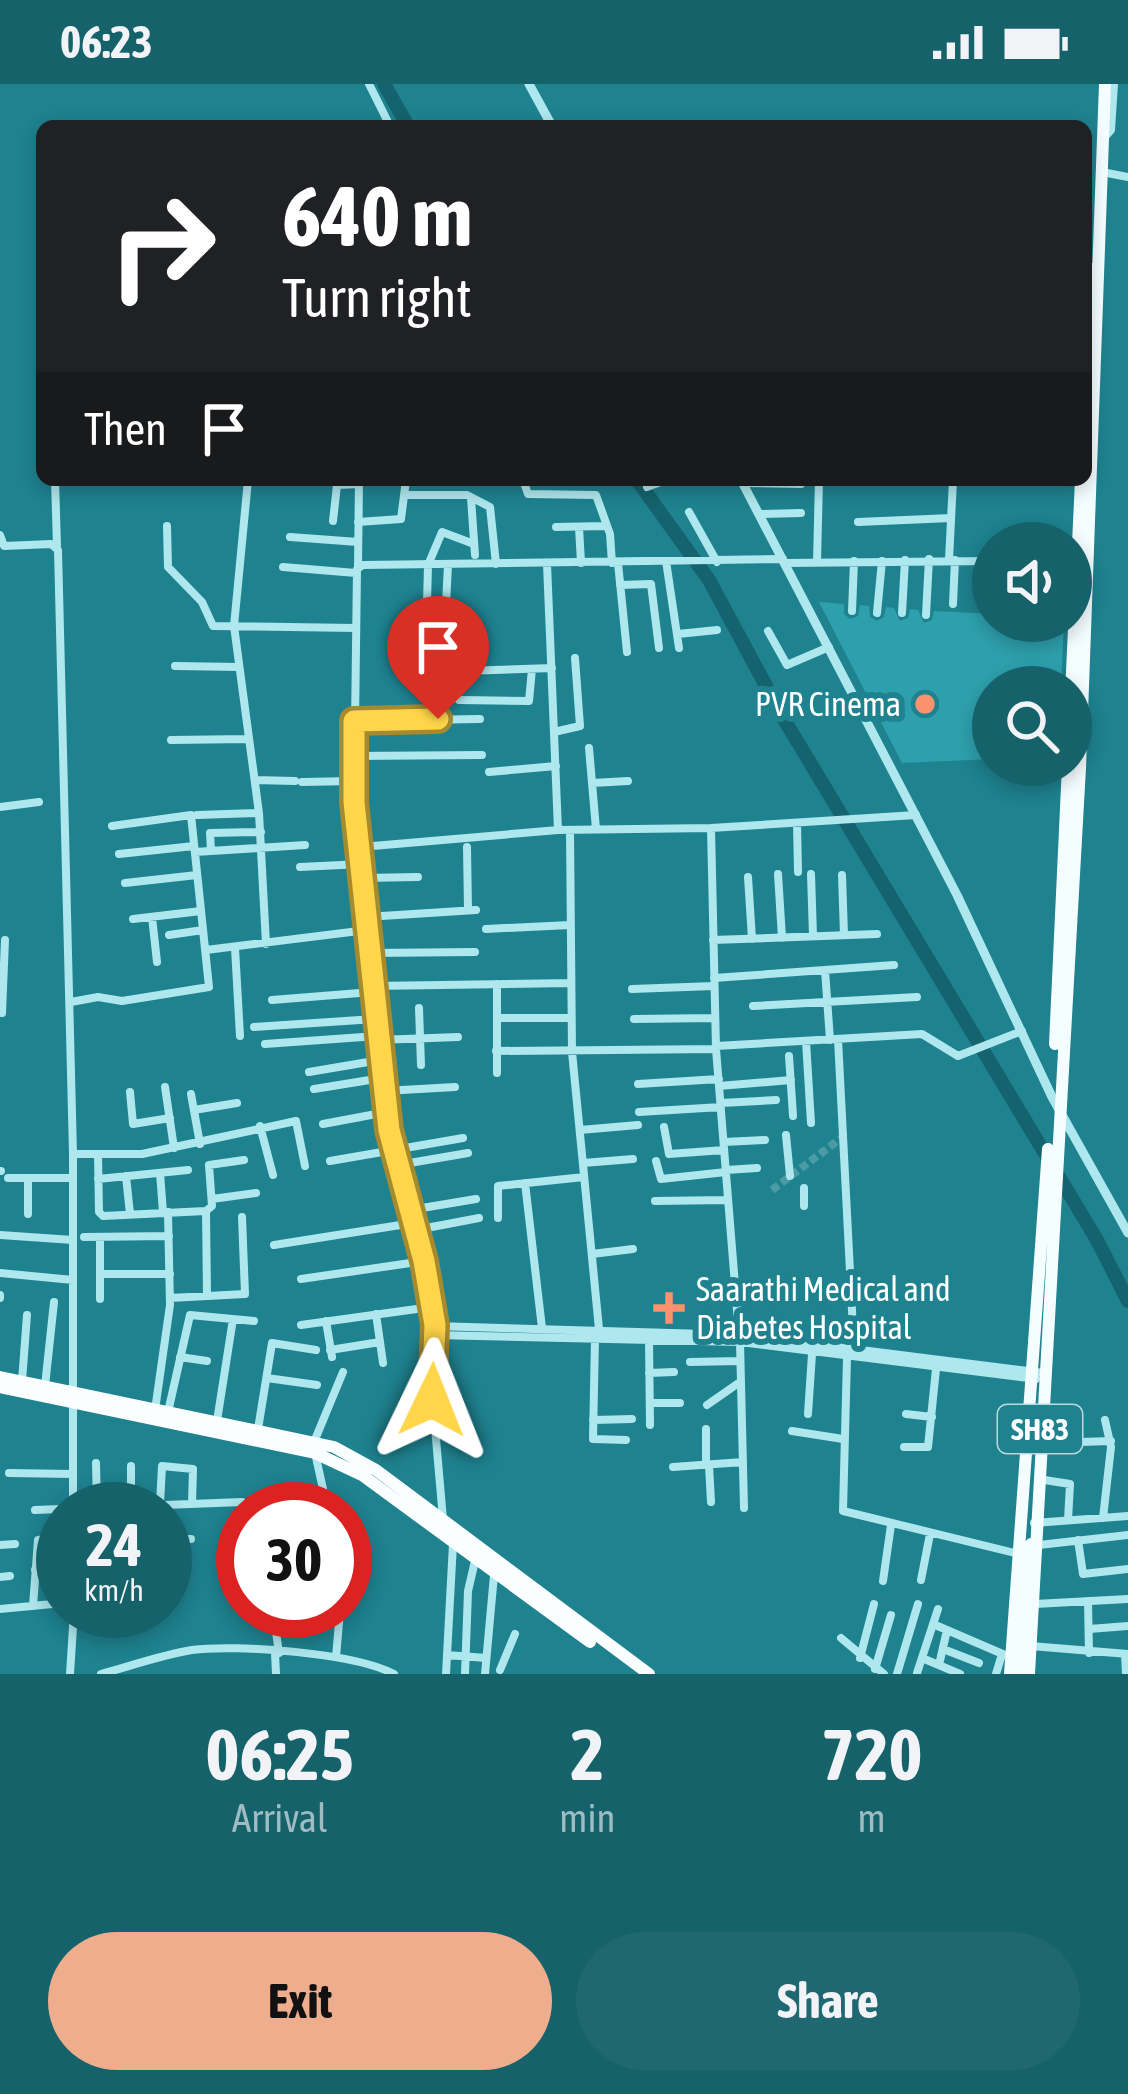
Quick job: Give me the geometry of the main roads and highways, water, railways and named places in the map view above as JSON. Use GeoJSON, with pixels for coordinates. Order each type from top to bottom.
{"type":"FeatureCollection","features":[{"type":"Feature","properties":{"kind":"highway"},"geometry":{"type":"LineString","coordinates":[[0,1377],[45,1386],[73,1398],[315,1447],[362,1475],[635,1674]]}},
{"type":"Feature","properties":{"kind":"highway"},"geometry":{"type":"LineString","coordinates":[[0,1387],[218,1420],[376,1470],[650,1674]]}},
{"type":"Feature","properties":{"kind":"main road","name":"SH83"},"geometry":{"type":"LineString","coordinates":[[1092,340],[1101,84]]}},
{"type":"Feature","properties":{"kind":"main road","name":"SH83"},"geometry":{"type":"LineString","coordinates":[[1092,241],[1101,84]]}},
{"type":"Feature","properties":{"kind":"main road","name":"SH83"},"geometry":{"type":"LineString","coordinates":[[1078,522],[1081,486]]}},
{"type":"Feature","properties":{"kind":"main road","name":"SH83"},"geometry":{"type":"LineString","coordinates":[[1076,666],[1085,486]]}},
{"type":"Feature","properties":{"kind":"main road","name":"SH83"},"geometry":{"type":"LineString","coordinates":[[1055,1102],[1067,786]]}},
{"type":"Feature","properties":{"kind":"main road","name":"SH83"},"geometry":{"type":"LineString","coordinates":[[1025,1674],[1035,1604],[1039,1376],[1071,786]]}},
{"type":"Feature","properties":{"kind":"main road","name":"SH83"},"geometry":{"type":"LineString","coordinates":[[1010,1674],[1007,1656],[1039,1376]]}},
{"type":"Feature","properties":{"kind":"main road"},"geometry":{"type":"LineString","coordinates":[[1025,1674],[1035,1533]]}},
{"type":"Feature","properties":{"kind":"waterway"},"geometry":{"type":"LineString","coordinates":[[384,84],[405,120]]}},
{"type":"Feature","properties":{"kind":"waterway"},"geometry":{"type":"LineString","coordinates":[[641,486],[709,580],[785,721],[1097,1240],[1128,1301]]}},
{"type":"Feature","properties":{"kind":"tunnel"},"geometry":{"type":"LineString","coordinates":[[772,1190],[844,1136]]}},
{"type":"Feature","properties":{"kind":"place","name":"PVR Cinema"},"geometry":{"type":"Point","coordinates":[925,704]}},
{"type":"Feature","properties":{"kind":"place","name":"Saarathi Medical and Diabetes Hospital"},"geometry":{"type":"Point","coordinates":[669,1308]}}]}
